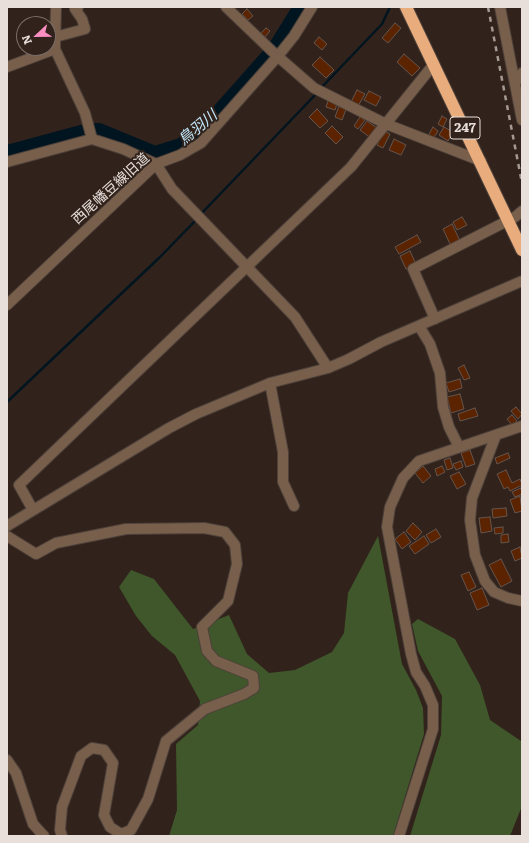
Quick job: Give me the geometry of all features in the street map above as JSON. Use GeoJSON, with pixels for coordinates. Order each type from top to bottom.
{"type":"FeatureCollection","features":[{"type":"Feature","properties":{"kind":"highway","name":"247"},"geometry":{"type":"LineString","coordinates":[[406,7],[481,160],[522,250]]}},
{"type":"Feature","properties":{"kind":"street"},"geometry":{"type":"LineString","coordinates":[[56,37],[85,29],[82,19],[75,9],[78,7]]}},
{"type":"Feature","properties":{"kind":"street"},"geometry":{"type":"LineString","coordinates":[[226,7],[274,53],[314,88],[386,124],[481,160]]}},
{"type":"Feature","properties":{"kind":"street","name":"西尾幡豆線旧道"},"geometry":{"type":"LineString","coordinates":[[7,305],[156,164],[180,155],[201,143],[274,53],[294,36],[312,7]]}},
{"type":"Feature","properties":{"kind":"street"},"geometry":{"type":"LineString","coordinates":[[500,7],[522,120]]}},
{"type":"Feature","properties":{"kind":"street"},"geometry":{"type":"LineString","coordinates":[[56,51],[85,113],[92,139]]}},
{"type":"Feature","properties":{"kind":"street"},"geometry":{"type":"LineString","coordinates":[[7,67],[36,56]]}},
{"type":"Feature","properties":{"kind":"street"},"geometry":{"type":"LineString","coordinates":[[33,510],[19,485],[351,167],[434,64]]}},
{"type":"Feature","properties":{"kind":"street"},"geometry":{"type":"LineString","coordinates":[[515,83],[522,73]]}},
{"type":"Feature","properties":{"kind":"street"},"geometry":{"type":"LineString","coordinates":[[7,162],[92,139],[123,149],[156,164],[172,189],[295,317],[328,368]]}},
{"type":"Feature","properties":{"kind":"street"},"geometry":{"type":"LineString","coordinates":[[435,319],[413,269],[508,220],[522,211]]}},
{"type":"Feature","properties":{"kind":"street"},"geometry":{"type":"LineString","coordinates":[[7,526],[169,428],[196,414],[270,383],[328,368],[381,342],[522,281]]}},
{"type":"Feature","properties":{"kind":"street"},"geometry":{"type":"LineString","coordinates":[[419,326],[430,344],[440,373],[443,406],[449,427],[459,447]]}},
{"type":"Feature","properties":{"kind":"street"},"geometry":{"type":"LineString","coordinates":[[270,383],[283,452],[282,482],[294,506]]}},
{"type":"Feature","properties":{"kind":"street"},"geometry":{"type":"LineString","coordinates":[[399,836],[433,729],[433,705],[425,686],[416,672],[411,654],[387,527],[390,507],[403,478],[419,461],[522,426]]}},
{"type":"Feature","properties":{"kind":"street"},"geometry":{"type":"LineString","coordinates":[[496,435],[472,498],[470,520],[475,555],[485,581],[494,592],[508,598],[522,601]]}},
{"type":"Feature","properties":{"kind":"street"},"geometry":{"type":"LineString","coordinates":[[7,536],[36,554],[56,543],[126,529],[204,528],[225,532],[235,545],[237,564],[228,601],[202,627],[207,651],[216,661],[253,676],[254,688],[244,694],[205,709],[166,741],[148,799],[131,830],[121,834],[110,827],[104,814],[113,763],[104,750],[92,748],[81,756],[62,807],[60,830],[62,836]]}},
{"type":"Feature","properties":{"kind":"street"},"geometry":{"type":"LineString","coordinates":[[7,760],[16,773],[33,824],[44,836]]}},
{"type":"Feature","properties":{"kind":"green space"},"geometry":{"type":"Polygon","coordinates":[[[378,536],[402,664],[416,690],[423,708],[424,734],[393,836],[169,836],[177,810],[176,744],[198,725],[200,701],[175,655],[152,636],[136,616],[119,587],[131,570],[154,579],[193,629],[229,615],[247,654],[269,673],[295,670],[332,652],[344,633],[348,593],[378,536]]]}},
{"type":"Feature","properties":{"kind":"green space"},"geometry":{"type":"Polygon","coordinates":[[[418,619],[455,639],[480,685],[490,720],[521,741],[522,806],[510,836],[410,836],[441,735],[442,696],[418,651],[412,624],[418,619]]]}},
{"type":"Feature","properties":{"kind":"building"},"geometry":{"type":"Polygon","coordinates":[[[247,9],[253,16],[248,20],[242,14],[247,9]]]}},
{"type":"Feature","properties":{"kind":"building"},"geometry":{"type":"Polygon","coordinates":[[[395,23],[401,28],[388,43],[382,38],[395,23]]]}},
{"type":"Feature","properties":{"kind":"building"},"geometry":{"type":"Polygon","coordinates":[[[266,28],[270,31],[265,37],[261,33],[266,28]]]}},
{"type":"Feature","properties":{"kind":"building"},"geometry":{"type":"Polygon","coordinates":[[[319,37],[327,44],[322,50],[314,43],[319,37]]]}},
{"type":"Feature","properties":{"kind":"building"},"geometry":{"type":"Polygon","coordinates":[[[404,54],[420,68],[412,76],[397,62],[404,54]]]}},
{"type":"Feature","properties":{"kind":"building"},"geometry":{"type":"Polygon","coordinates":[[[320,57],[334,70],[326,78],[312,65],[320,57]]]}},
{"type":"Feature","properties":{"kind":"building"},"geometry":{"type":"Polygon","coordinates":[[[357,90],[365,94],[358,106],[351,102],[357,90]]]}},
{"type":"Feature","properties":{"kind":"building"},"geometry":{"type":"Polygon","coordinates":[[[369,91],[381,97],[376,106],[364,100],[369,91]]]}},
{"type":"Feature","properties":{"kind":"building"},"geometry":{"type":"Polygon","coordinates":[[[328,101],[337,104],[335,110],[326,107],[328,101]]]}},
{"type":"Feature","properties":{"kind":"building"},"geometry":{"type":"Polygon","coordinates":[[[339,106],[346,109],[342,120],[335,117],[339,106]]]}},
{"type":"Feature","properties":{"kind":"building"},"geometry":{"type":"Polygon","coordinates":[[[317,109],[328,121],[320,128],[309,117],[317,109]]]}},
{"type":"Feature","properties":{"kind":"building"},"geometry":{"type":"Polygon","coordinates":[[[442,116],[447,119],[443,127],[438,124],[442,116]]]}},
{"type":"Feature","properties":{"kind":"building"},"geometry":{"type":"Polygon","coordinates":[[[360,117],[365,120],[358,129],[354,126],[360,117]]]}},
{"type":"Feature","properties":{"kind":"building"},"geometry":{"type":"Polygon","coordinates":[[[367,121],[377,128],[371,138],[360,130],[367,121]]]}},
{"type":"Feature","properties":{"kind":"building"},"geometry":{"type":"Polygon","coordinates":[[[332,126],[343,137],[336,144],[325,133],[332,126]]]}},
{"type":"Feature","properties":{"kind":"building"},"geometry":{"type":"Polygon","coordinates":[[[433,127],[438,131],[433,139],[428,136],[433,127]]]}},
{"type":"Feature","properties":{"kind":"building"},"geometry":{"type":"Polygon","coordinates":[[[444,127],[453,132],[448,141],[439,135],[444,127]]]}},
{"type":"Feature","properties":{"kind":"building"},"geometry":{"type":"Polygon","coordinates":[[[384,131],[390,134],[383,148],[377,145],[384,131]]]}},
{"type":"Feature","properties":{"kind":"building"},"geometry":{"type":"Polygon","coordinates":[[[394,139],[406,145],[401,155],[389,150],[394,139]]]}},
{"type":"Feature","properties":{"kind":"building"},"geometry":{"type":"Polygon","coordinates":[[[462,217],[467,225],[457,230],[453,222],[462,217]]]}},
{"type":"Feature","properties":{"kind":"building"},"geometry":{"type":"Polygon","coordinates":[[[452,224],[460,241],[451,246],[443,229],[452,224]]]}},
{"type":"Feature","properties":{"kind":"building"},"geometry":{"type":"Polygon","coordinates":[[[417,235],[421,242],[399,254],[395,247],[417,235]]]}},
{"type":"Feature","properties":{"kind":"building"},"geometry":{"type":"Polygon","coordinates":[[[410,251],[416,264],[406,269],[400,256],[410,251]]]}},
{"type":"Feature","properties":{"kind":"building"},"geometry":{"type":"Polygon","coordinates":[[[464,365],[470,378],[464,380],[458,368],[464,365]]]}},
{"type":"Feature","properties":{"kind":"building"},"geometry":{"type":"Polygon","coordinates":[[[460,379],[462,388],[449,392],[446,383],[460,379]]]}},
{"type":"Feature","properties":{"kind":"building"},"geometry":{"type":"Polygon","coordinates":[[[460,394],[464,409],[451,413],[447,397],[460,394]]]}},
{"type":"Feature","properties":{"kind":"building"},"geometry":{"type":"Polygon","coordinates":[[[516,407],[522,414],[518,419],[511,411],[516,407]]]}},
{"type":"Feature","properties":{"kind":"building"},"geometry":{"type":"Polygon","coordinates":[[[475,408],[478,416],[460,421],[458,414],[475,408]]]}},
{"type":"Feature","properties":{"kind":"building"},"geometry":{"type":"Polygon","coordinates":[[[512,415],[517,421],[512,425],[507,419],[512,415]]]}},
{"type":"Feature","properties":{"kind":"building"},"geometry":{"type":"Polygon","coordinates":[[[470,450],[475,464],[466,467],[461,453],[470,450]]]}},
{"type":"Feature","properties":{"kind":"building"},"geometry":{"type":"Polygon","coordinates":[[[508,453],[510,458],[497,464],[495,458],[508,453]]]}},
{"type":"Feature","properties":{"kind":"building"},"geometry":{"type":"Polygon","coordinates":[[[450,458],[453,468],[447,470],[444,460],[450,458]]]}},
{"type":"Feature","properties":{"kind":"building"},"geometry":{"type":"Polygon","coordinates":[[[461,461],[463,467],[456,470],[453,464],[461,461]]]}},
{"type":"Feature","properties":{"kind":"building"},"geometry":{"type":"Polygon","coordinates":[[[423,466],[431,476],[423,483],[415,473],[423,466]]]}},
{"type":"Feature","properties":{"kind":"building"},"geometry":{"type":"Polygon","coordinates":[[[442,466],[445,472],[437,476],[435,469],[442,466]]]}},
{"type":"Feature","properties":{"kind":"building"},"geometry":{"type":"Polygon","coordinates":[[[506,470],[512,483],[520,479],[522,485],[510,491],[508,487],[504,489],[497,474],[506,470]]]}},
{"type":"Feature","properties":{"kind":"building"},"geometry":{"type":"Polygon","coordinates":[[[459,472],[466,484],[457,489],[450,476],[459,472]]]}},
{"type":"Feature","properties":{"kind":"building"},"geometry":{"type":"Polygon","coordinates":[[[521,488],[522,494],[515,497],[512,492],[521,488]]]}},
{"type":"Feature","properties":{"kind":"building"},"geometry":{"type":"Polygon","coordinates":[[[520,496],[522,511],[515,513],[510,500],[520,496]]]}},
{"type":"Feature","properties":{"kind":"building"},"geometry":{"type":"Polygon","coordinates":[[[506,508],[507,516],[493,518],[492,509],[506,508]]]}},
{"type":"Feature","properties":{"kind":"building"},"geometry":{"type":"Polygon","coordinates":[[[490,517],[492,531],[481,533],[479,518],[490,517]]]}},
{"type":"Feature","properties":{"kind":"building"},"geometry":{"type":"Polygon","coordinates":[[[413,523],[422,532],[415,540],[406,531],[413,523]]]}},
{"type":"Feature","properties":{"kind":"building"},"geometry":{"type":"Polygon","coordinates":[[[503,527],[503,533],[495,534],[494,528],[503,527]]]}},
{"type":"Feature","properties":{"kind":"building"},"geometry":{"type":"Polygon","coordinates":[[[436,529],[441,537],[431,543],[426,535],[436,529]]]}},
{"type":"Feature","properties":{"kind":"building"},"geometry":{"type":"Polygon","coordinates":[[[404,532],[411,542],[402,549],[395,539],[404,532]]]}},
{"type":"Feature","properties":{"kind":"building"},"geometry":{"type":"Polygon","coordinates":[[[508,534],[509,542],[501,543],[501,535],[508,534]]]}},
{"type":"Feature","properties":{"kind":"building"},"geometry":{"type":"Polygon","coordinates":[[[424,536],[429,544],[415,554],[409,546],[424,536]]]}},
{"type":"Feature","properties":{"kind":"building"},"geometry":{"type":"Polygon","coordinates":[[[520,547],[522,558],[515,561],[511,551],[520,547]]]}},
{"type":"Feature","properties":{"kind":"building"},"geometry":{"type":"Polygon","coordinates":[[[501,559],[512,581],[501,587],[489,565],[501,559]]]}},
{"type":"Feature","properties":{"kind":"building"},"geometry":{"type":"Polygon","coordinates":[[[469,572],[476,587],[468,591],[461,575],[469,572]]]}},
{"type":"Feature","properties":{"kind":"building"},"geometry":{"type":"Polygon","coordinates":[[[482,588],[489,605],[477,610],[470,593],[482,588]]]}},
{"type":"Feature","properties":{"kind":"waterway","name":"鳥羽川"},"geometry":{"type":"LineString","coordinates":[[7,152],[81,132],[99,130],[155,153],[181,145],[211,120],[274,49],[300,7]]}},
{"type":"Feature","properties":{"kind":"waterway"},"geometry":{"type":"LineString","coordinates":[[320,89],[382,24],[390,7]]}},
{"type":"Feature","properties":{"kind":"waterway"},"geometry":{"type":"LineString","coordinates":[[200,215],[317,93]]}},
{"type":"Feature","properties":{"kind":"waterway"},"geometry":{"type":"LineString","coordinates":[[7,402],[160,257],[197,219]]}},
{"type":"Feature","properties":{"kind":"railway"},"geometry":{"type":"LineString","coordinates":[[488,7],[522,183]]}}]}
